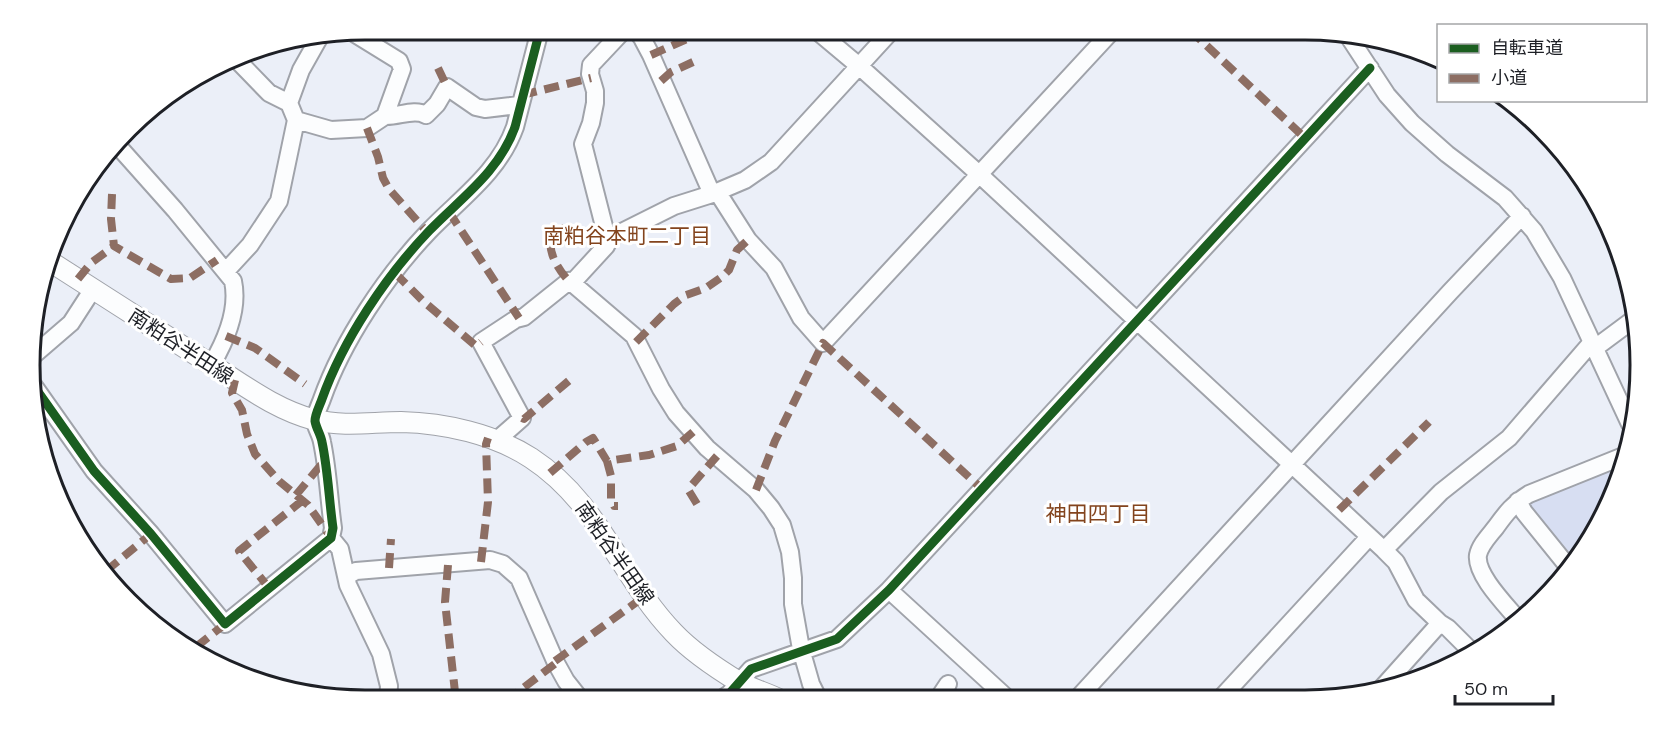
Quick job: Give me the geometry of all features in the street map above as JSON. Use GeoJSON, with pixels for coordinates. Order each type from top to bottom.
{"type":"FeatureCollection","features":[{"type":"Feature","properties":{"kind":"main road","name":"南粕谷半田線"},"geometry":{"type":"LineString","coordinates":[[57,266],[265,400],[315,420],[351,425],[403,422],[453,427],[497,440],[533,459],[568,488],[585,506],[645,596],[674,633],[695,652],[740,682],[758,690]]}},
{"type":"Feature","properties":{"kind":"street"},"geometry":{"type":"LineString","coordinates":[[365,40],[399,61],[402,69],[385,116]]}},
{"type":"Feature","properties":{"kind":"street"},"geometry":{"type":"LineString","coordinates":[[42,397],[94,471],[151,534],[225,624],[331,538],[333,528],[322,442],[315,420],[326,390],[359,321],[428,232],[481,183],[496,164],[510,140],[537,40]]}},
{"type":"Feature","properties":{"kind":"street"},"geometry":{"type":"LineString","coordinates":[[608,242],[583,144],[595,103],[595,91],[590,74],[591,64],[614,40]]}},
{"type":"Feature","properties":{"kind":"street"},"geometry":{"type":"LineString","coordinates":[[643,40],[715,193],[748,240],[774,268],[801,318],[823,343],[1104,40]]}},
{"type":"Feature","properties":{"kind":"street"},"geometry":{"type":"LineString","coordinates":[[828,40],[980,175],[1384,550],[1396,562],[1416,600],[1467,647]]}},
{"type":"Feature","properties":{"kind":"street"},"geometry":{"type":"LineString","coordinates":[[497,440],[522,418],[481,342],[516,319],[524,317],[569,282],[572,283],[614,236],[674,207],[715,193],[752,176],[771,162],[883,40]]}},
{"type":"Feature","properties":{"kind":"street"},"geometry":{"type":"LineString","coordinates":[[289,103],[301,70],[315,44]]}},
{"type":"Feature","properties":{"kind":"street"},"geometry":{"type":"LineString","coordinates":[[1354,44],[1387,94],[1418,129],[1505,198],[1522,216],[1549,255],[1626,416]]}},
{"type":"Feature","properties":{"kind":"street"},"geometry":{"type":"LineString","coordinates":[[226,271],[250,245],[279,201],[296,120],[289,103],[269,93],[242,65]]}},
{"type":"Feature","properties":{"kind":"street"},"geometry":{"type":"LineString","coordinates":[[733,690],[751,669],[837,639],[889,590],[1370,68]]}},
{"type":"Feature","properties":{"kind":"street"},"geometry":{"type":"LineString","coordinates":[[296,120],[331,130],[367,128],[385,116],[411,112],[421,112],[426,115],[437,104],[447,87],[476,107],[485,109],[519,105]]}},
{"type":"Feature","properties":{"kind":"street"},"geometry":{"type":"LineString","coordinates":[[122,150],[233,281],[236,293],[233,311],[226,336],[212,364]]}},
{"type":"Feature","properties":{"kind":"street"},"geometry":{"type":"LineString","coordinates":[[1085,690],[1522,216]]}},
{"type":"Feature","properties":{"kind":"street"},"geometry":{"type":"LineString","coordinates":[[572,283],[634,336],[676,413],[707,448],[756,490],[782,525],[790,552],[793,604],[801,650],[815,690]]}},
{"type":"Feature","properties":{"kind":"street"},"geometry":{"type":"LineString","coordinates":[[41,349],[71,323],[93,289]]}},
{"type":"Feature","properties":{"kind":"street"},"geometry":{"type":"LineString","coordinates":[[1384,550],[1441,492],[1509,438],[1594,345],[1628,323]]}},
{"type":"Feature","properties":{"kind":"street"},"geometry":{"type":"LineString","coordinates":[[1514,615],[1482,574],[1478,564],[1478,554],[1483,544],[1518,501],[1529,494],[1616,459]]}},
{"type":"Feature","properties":{"kind":"street"},"geometry":{"type":"LineString","coordinates":[[1518,501],[1524,512],[1564,562]]}},
{"type":"Feature","properties":{"kind":"street"},"geometry":{"type":"LineString","coordinates":[[1228,690],[1368,537]]}},
{"type":"Feature","properties":{"kind":"street"},"geometry":{"type":"LineString","coordinates":[[331,538],[340,549],[348,585],[381,654],[389,690]]}},
{"type":"Feature","properties":{"kind":"street"},"geometry":{"type":"LineString","coordinates":[[346,576],[356,571],[490,560],[503,564],[519,579],[556,663],[573,690]]}},
{"type":"Feature","properties":{"kind":"street"},"geometry":{"type":"LineString","coordinates":[[889,590],[998,690]]}},
{"type":"Feature","properties":{"kind":"street"},"geometry":{"type":"LineString","coordinates":[[1390,679],[1440,623]]}},
{"type":"Feature","properties":{"kind":"street"},"geometry":{"type":"LineString","coordinates":[[944,690],[948,684]]}},
{"type":"Feature","properties":{"kind":"shaded area"},"geometry":{"type":"Polygon","coordinates":[[[1614,467],[1597,509],[1569,555],[1531,511],[1529,501],[1614,467]]]}},
{"type":"Feature","properties":{"kind":"marked path"},"geometry":{"type":"LineString","coordinates":[[651,55],[685,40]]}},
{"type":"Feature","properties":{"kind":"marked path"},"geometry":{"type":"LineString","coordinates":[[1201,40],[1305,138]]}},
{"type":"Feature","properties":{"kind":"marked path"},"geometry":{"type":"LineString","coordinates":[[661,81],[671,72],[693,62]]}},
{"type":"Feature","properties":{"kind":"marked path"},"geometry":{"type":"LineString","coordinates":[[438,68],[447,87]]}},
{"type":"Feature","properties":{"kind":"marked path"},"geometry":{"type":"LineString","coordinates":[[522,95],[591,78]]}},
{"type":"Feature","properties":{"kind":"marked path"},"geometry":{"type":"LineString","coordinates":[[367,128],[383,178],[389,189],[428,233]]}},
{"type":"Feature","properties":{"kind":"marked path"},"geometry":{"type":"LineString","coordinates":[[112,194],[111,219],[114,246],[171,279],[190,278],[217,260]]}},
{"type":"Feature","properties":{"kind":"marked path"},"geometry":{"type":"LineString","coordinates":[[449,212],[519,318]]}},
{"type":"Feature","properties":{"kind":"marked path"},"geometry":{"type":"LineString","coordinates":[[565,227],[553,237],[551,252],[569,281]]}},
{"type":"Feature","properties":{"kind":"marked path"},"geometry":{"type":"LineString","coordinates":[[636,342],[674,304],[686,295],[706,288],[723,276],[729,270],[737,250],[748,240]]}},
{"type":"Feature","properties":{"kind":"marked path"},"geometry":{"type":"LineString","coordinates":[[78,279],[91,263],[114,246]]}},
{"type":"Feature","properties":{"kind":"marked path"},"geometry":{"type":"LineString","coordinates":[[395,273],[423,301],[476,346],[481,342]]}},
{"type":"Feature","properties":{"kind":"marked path"},"geometry":{"type":"LineString","coordinates":[[226,336],[255,348],[305,384]]}},
{"type":"Feature","properties":{"kind":"marked path"},"geometry":{"type":"LineString","coordinates":[[756,490],[775,441],[823,343],[982,489]]}},
{"type":"Feature","properties":{"kind":"marked path"},"geometry":{"type":"LineString","coordinates":[[522,418],[524,419],[572,378]]}},
{"type":"Feature","properties":{"kind":"marked path"},"geometry":{"type":"LineString","coordinates":[[235,380],[232,393],[242,410],[247,434],[255,454],[279,481],[308,505],[331,535]]}},
{"type":"Feature","properties":{"kind":"marked path"},"geometry":{"type":"LineString","coordinates":[[1339,510],[1429,422]]}},
{"type":"Feature","properties":{"kind":"marked path"},"geometry":{"type":"LineString","coordinates":[[550,473],[593,438],[607,461],[649,455],[677,446],[693,432]]}},
{"type":"Feature","properties":{"kind":"marked path"},"geometry":{"type":"LineString","coordinates":[[481,562],[488,502],[486,444],[488,438]]}},
{"type":"Feature","properties":{"kind":"marked path"},"geometry":{"type":"LineString","coordinates":[[697,504],[689,491],[690,487],[717,456]]}},
{"type":"Feature","properties":{"kind":"marked path"},"geometry":{"type":"LineString","coordinates":[[607,461],[611,476],[611,499],[614,506],[618,506]]}},
{"type":"Feature","properties":{"kind":"marked path"},"geometry":{"type":"LineString","coordinates":[[296,495],[320,466],[325,465]]}},
{"type":"Feature","properties":{"kind":"marked path"},"geometry":{"type":"LineString","coordinates":[[269,588],[239,551],[303,500]]}},
{"type":"Feature","properties":{"kind":"marked path"},"geometry":{"type":"LineString","coordinates":[[111,567],[151,534]]}},
{"type":"Feature","properties":{"kind":"marked path"},"geometry":{"type":"LineString","coordinates":[[389,568],[391,539]]}},
{"type":"Feature","properties":{"kind":"marked path"},"geometry":{"type":"LineString","coordinates":[[448,565],[445,602],[455,690]]}},
{"type":"Feature","properties":{"kind":"marked path"},"geometry":{"type":"LineString","coordinates":[[555,661],[645,596]]}},
{"type":"Feature","properties":{"kind":"marked path"},"geometry":{"type":"LineString","coordinates":[[199,645],[225,624]]}},
{"type":"Feature","properties":{"kind":"marked path"},"geometry":{"type":"LineString","coordinates":[[520,690],[556,663]]}},
{"type":"Feature","properties":{"kind":"cycle path"},"geometry":{"type":"LineString","coordinates":[[42,397],[94,471],[151,534],[225,624],[331,538],[333,528],[326,463],[315,421],[331,377],[367,310],[397,268],[429,231],[478,184],[499,158],[515,127],[537,40]]}},
{"type":"Feature","properties":{"kind":"cycle path"},"geometry":{"type":"LineString","coordinates":[[733,690],[751,669],[837,639],[889,590],[1370,68]]}},
{"type":"Feature","properties":{"kind":"district","name":"南粕谷本町二丁目"},"geometry":{"type":"Point","coordinates":[627,236]}},
{"type":"Feature","properties":{"kind":"district","name":"神田四丁目"},"geometry":{"type":"Point","coordinates":[1098,514]}}]}
